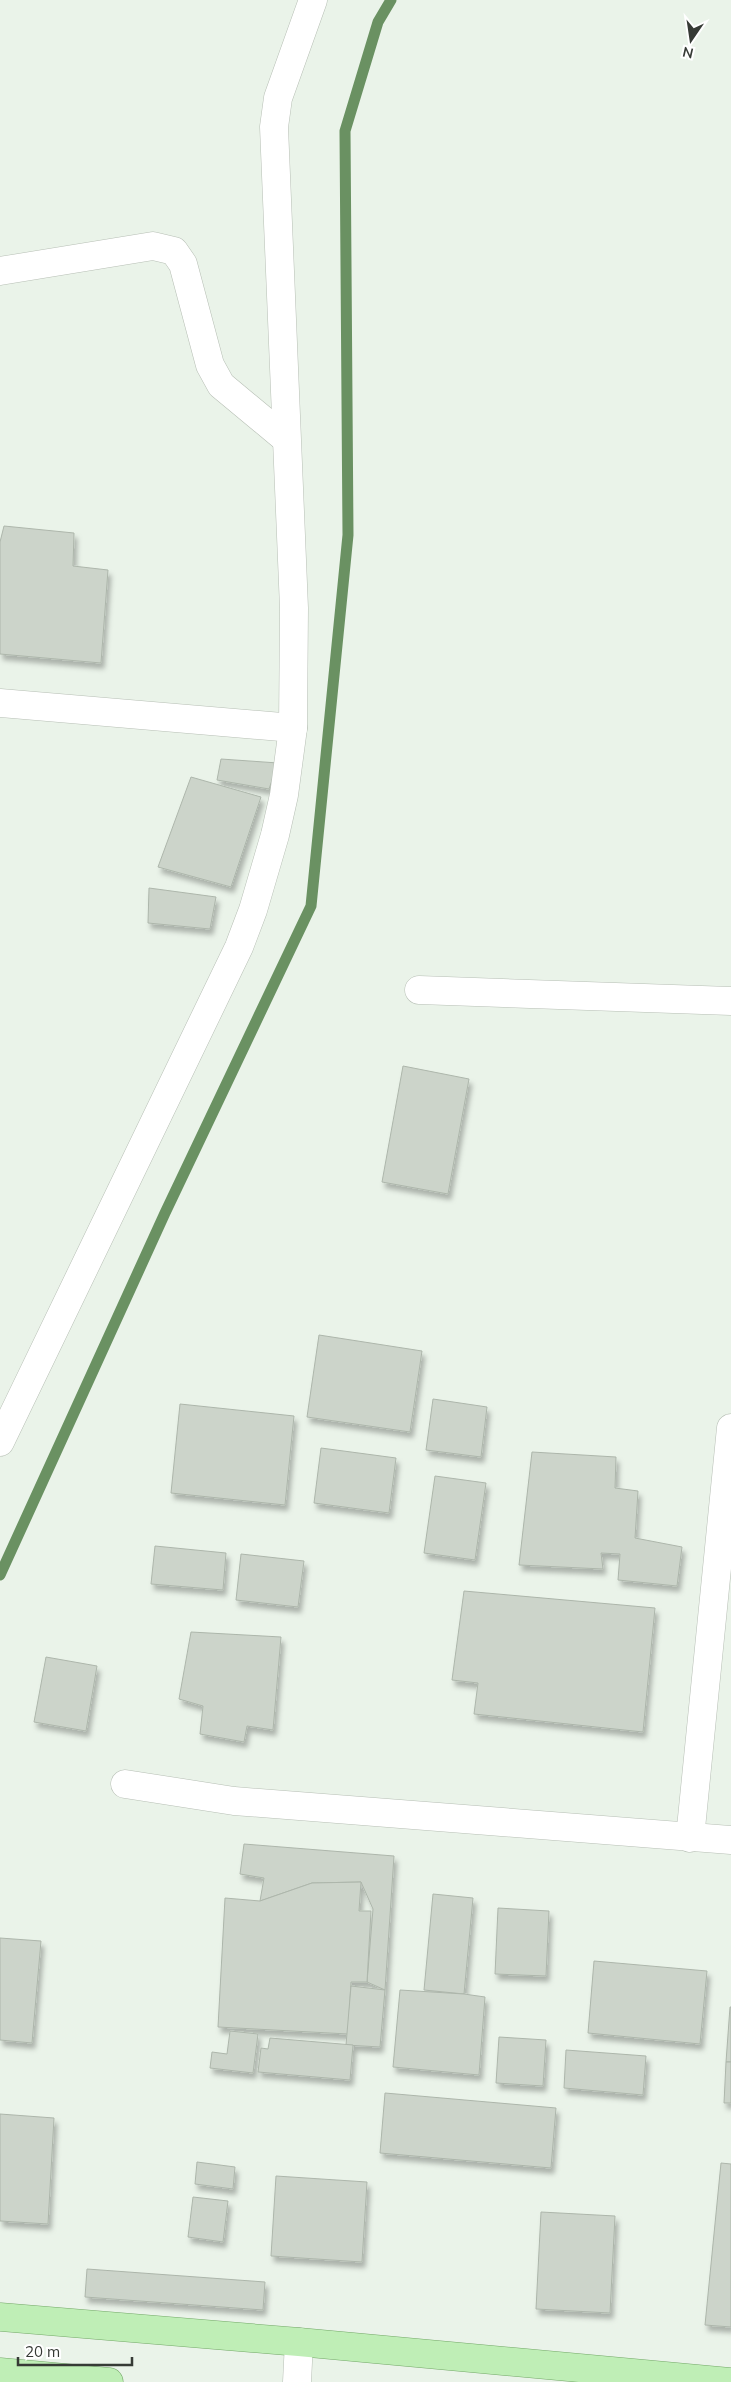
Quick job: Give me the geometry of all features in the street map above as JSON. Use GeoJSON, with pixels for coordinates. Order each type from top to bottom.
{"type":"FeatureCollection","features":[{"type":"Feature","properties":{"kind":"main road"},"geometry":{"type":"LineString","coordinates":[[0,2317],[299,2342],[730,2382]]}},
{"type":"Feature","properties":{"kind":"main road"},"geometry":{"type":"LineString","coordinates":[[0,2372],[109,2382]]}},
{"type":"Feature","properties":{"kind":"street"},"geometry":{"type":"LineString","coordinates":[[0,1442],[239,947],[253,910],[275,835],[284,795],[293,728],[294,608],[274,128],[278,98],[312,0]]}},
{"type":"Feature","properties":{"kind":"street"},"geometry":{"type":"LineString","coordinates":[[0,271],[153,246],[174,251],[183,264],[210,365],[221,385],[286,439]]}},
{"type":"Feature","properties":{"kind":"street"},"geometry":{"type":"LineString","coordinates":[[0,703],[293,728]]}},
{"type":"Feature","properties":{"kind":"street"},"geometry":{"type":"LineString","coordinates":[[419,990],[731,1000]]}},
{"type":"Feature","properties":{"kind":"street"},"geometry":{"type":"LineString","coordinates":[[690,1838],[731,1428]]}},
{"type":"Feature","properties":{"kind":"street"},"geometry":{"type":"LineString","coordinates":[[125,1784],[234,1801],[731,1840]]}},
{"type":"Feature","properties":{"kind":"street"},"geometry":{"type":"LineString","coordinates":[[297,2382],[299,2342]]}},
{"type":"Feature","properties":{"kind":"building"},"geometry":{"type":"Polygon","coordinates":[[[4,526],[74,533],[73,566],[108,570],[101,663],[0,654],[0,542],[4,526]]]}},
{"type":"Feature","properties":{"kind":"building"},"geometry":{"type":"Polygon","coordinates":[[[221,759],[278,763],[269,789],[217,780],[221,759]]]}},
{"type":"Feature","properties":{"kind":"building"},"geometry":{"type":"Polygon","coordinates":[[[191,777],[261,797],[231,887],[158,867],[191,777]]]}},
{"type":"Feature","properties":{"kind":"building"},"geometry":{"type":"Polygon","coordinates":[[[149,888],[216,897],[210,929],[148,923],[149,888]]]}},
{"type":"Feature","properties":{"kind":"building"},"geometry":{"type":"Polygon","coordinates":[[[403,1066],[469,1079],[448,1194],[382,1182],[403,1066]]]}},
{"type":"Feature","properties":{"kind":"building"},"geometry":{"type":"Polygon","coordinates":[[[319,1335],[422,1351],[410,1432],[307,1417],[319,1335]]]}},
{"type":"Feature","properties":{"kind":"building"},"geometry":{"type":"Polygon","coordinates":[[[433,1399],[487,1407],[481,1457],[426,1450],[433,1399]]]}},
{"type":"Feature","properties":{"kind":"building"},"geometry":{"type":"Polygon","coordinates":[[[180,1404],[294,1416],[285,1505],[171,1493],[180,1404]]]}},
{"type":"Feature","properties":{"kind":"building"},"geometry":{"type":"Polygon","coordinates":[[[321,1448],[396,1458],[389,1513],[314,1503],[321,1448]]]}},
{"type":"Feature","properties":{"kind":"building"},"geometry":{"type":"Polygon","coordinates":[[[532,1452],[616,1457],[615,1488],[638,1491],[635,1538],[682,1547],[677,1586],[618,1580],[620,1554],[601,1553],[603,1569],[519,1565],[532,1452]]]}},
{"type":"Feature","properties":{"kind":"building"},"geometry":{"type":"Polygon","coordinates":[[[435,1476],[486,1483],[475,1560],[424,1553],[435,1476]]]}},
{"type":"Feature","properties":{"kind":"building"},"geometry":{"type":"Polygon","coordinates":[[[155,1546],[226,1553],[223,1590],[151,1584],[155,1546]]]}},
{"type":"Feature","properties":{"kind":"building"},"geometry":{"type":"Polygon","coordinates":[[[241,1554],[304,1561],[298,1607],[236,1600],[241,1554]]]}},
{"type":"Feature","properties":{"kind":"building"},"geometry":{"type":"Polygon","coordinates":[[[464,1591],[655,1608],[643,1732],[474,1714],[478,1683],[452,1680],[464,1591]]]}},
{"type":"Feature","properties":{"kind":"building"},"geometry":{"type":"Polygon","coordinates":[[[191,1632],[281,1637],[273,1730],[247,1726],[244,1742],[200,1734],[203,1706],[179,1699],[191,1632]]]}},
{"type":"Feature","properties":{"kind":"building"},"geometry":{"type":"Polygon","coordinates":[[[46,1657],[97,1666],[86,1731],[34,1722],[46,1657]]]}},
{"type":"Feature","properties":{"kind":"building"},"geometry":{"type":"Polygon","coordinates":[[[244,1844],[394,1856],[385,1990],[367,1982],[373,1909],[361,1882],[312,1883],[260,1901],[264,1878],[240,1874],[244,1844]]]}},
{"type":"Feature","properties":{"kind":"building"},"geometry":{"type":"Polygon","coordinates":[[[361,1882],[359,1911],[371,1911],[367,1982],[351,1982],[348,2034],[218,2027],[225,1898],[260,1901],[312,1883],[361,1882]]]}},
{"type":"Feature","properties":{"kind":"building"},"geometry":{"type":"Polygon","coordinates":[[[433,1894],[473,1898],[464,1994],[424,1990],[433,1894]]]}},
{"type":"Feature","properties":{"kind":"building"},"geometry":{"type":"Polygon","coordinates":[[[498,1908],[549,1911],[546,1976],[495,1974],[498,1908]]]}},
{"type":"Feature","properties":{"kind":"building"},"geometry":{"type":"Polygon","coordinates":[[[0,1938],[41,1941],[32,2043],[0,2040],[0,1938]]]}},
{"type":"Feature","properties":{"kind":"building"},"geometry":{"type":"Polygon","coordinates":[[[594,1961],[707,1971],[700,2044],[588,2033],[594,1961]]]}},
{"type":"Feature","properties":{"kind":"building"},"geometry":{"type":"Polygon","coordinates":[[[351,1986],[385,1990],[380,2047],[346,2045],[351,1986]]]}},
{"type":"Feature","properties":{"kind":"building"},"geometry":{"type":"Polygon","coordinates":[[[400,1990],[485,1997],[479,2075],[393,2067],[400,1990]]]}},
{"type":"Feature","properties":{"kind":"building"},"geometry":{"type":"Polygon","coordinates":[[[730,2007],[731,2062],[726,2062],[730,2007]]]}},
{"type":"Feature","properties":{"kind":"building"},"geometry":{"type":"Polygon","coordinates":[[[230,2031],[258,2034],[253,2073],[210,2068],[212,2052],[227,2054],[230,2031]]]}},
{"type":"Feature","properties":{"kind":"building"},"geometry":{"type":"Polygon","coordinates":[[[499,2037],[546,2040],[543,2086],[496,2083],[499,2037]]]}},
{"type":"Feature","properties":{"kind":"building"},"geometry":{"type":"Polygon","coordinates":[[[270,2038],[353,2045],[350,2080],[258,2072],[261,2048],[268,2049],[270,2038]]]}},
{"type":"Feature","properties":{"kind":"building"},"geometry":{"type":"Polygon","coordinates":[[[566,2050],[646,2056],[643,2095],[564,2088],[566,2050]]]}},
{"type":"Feature","properties":{"kind":"building"},"geometry":{"type":"Polygon","coordinates":[[[726,2062],[731,2062],[731,2103],[724,2103],[726,2062]]]}},
{"type":"Feature","properties":{"kind":"building"},"geometry":{"type":"Polygon","coordinates":[[[385,2093],[556,2108],[551,2168],[380,2153],[385,2093]]]}},
{"type":"Feature","properties":{"kind":"building"},"geometry":{"type":"Polygon","coordinates":[[[0,2114],[54,2118],[48,2224],[0,2221],[0,2114]]]}},
{"type":"Feature","properties":{"kind":"building"},"geometry":{"type":"Polygon","coordinates":[[[197,2162],[235,2167],[233,2189],[195,2184],[197,2162]]]}},
{"type":"Feature","properties":{"kind":"building"},"geometry":{"type":"Polygon","coordinates":[[[721,2163],[731,2164],[731,2327],[705,2325],[721,2163]]]}},
{"type":"Feature","properties":{"kind":"building"},"geometry":{"type":"Polygon","coordinates":[[[276,2176],[367,2182],[362,2262],[271,2256],[276,2176]]]}},
{"type":"Feature","properties":{"kind":"building"},"geometry":{"type":"Polygon","coordinates":[[[193,2197],[228,2201],[223,2242],[188,2237],[193,2197]]]}},
{"type":"Feature","properties":{"kind":"building"},"geometry":{"type":"Polygon","coordinates":[[[541,2212],[615,2216],[610,2313],[536,2309],[541,2212]]]}},
{"type":"Feature","properties":{"kind":"building"},"geometry":{"type":"Polygon","coordinates":[[[87,2269],[265,2282],[263,2310],[85,2297],[87,2269]]]}},
{"type":"Feature","properties":{"kind":"waterway"},"geometry":{"type":"LineString","coordinates":[[0,1575],[165,1213],[311,906],[348,535],[345,131],[378,22],[391,0]]}}]}
